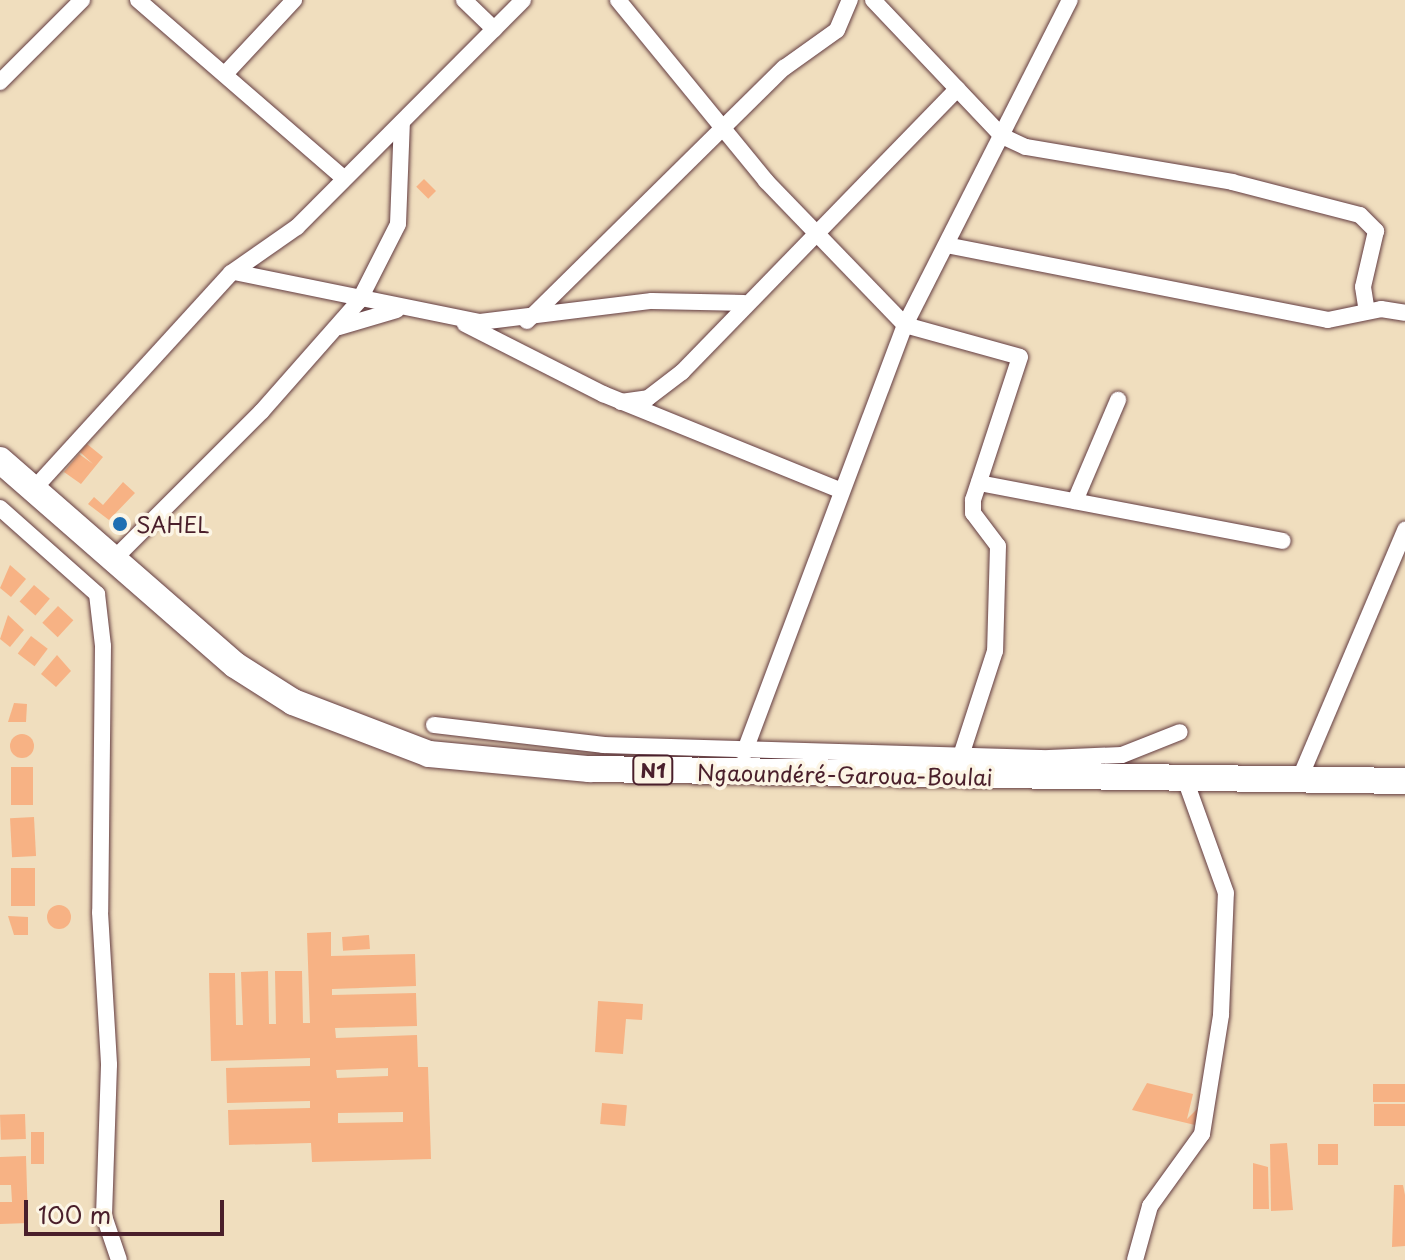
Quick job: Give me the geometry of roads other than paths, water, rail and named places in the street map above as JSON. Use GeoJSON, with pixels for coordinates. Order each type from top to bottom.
{"type":"FeatureCollection","features":[{"type":"Feature","properties":{"kind":"highway","name":"Ngaoundéré-Garoua-Boulai"},"geometry":{"type":"LineString","coordinates":[[0,460],[112,561],[235,665],[364,735],[502,764],[826,774],[959,765],[1185,779],[1405,781]]}},
{"type":"Feature","properties":{"kind":"street"},"geometry":{"type":"LineString","coordinates":[[0,82],[82,0]]}},
{"type":"Feature","properties":{"kind":"street"},"geometry":{"type":"LineString","coordinates":[[138,0],[226,73],[342,177]]}},
{"type":"Feature","properties":{"kind":"street"},"geometry":{"type":"LineString","coordinates":[[226,73],[294,0]]}},
{"type":"Feature","properties":{"kind":"street"},"geometry":{"type":"LineString","coordinates":[[464,0],[494,29]]}},
{"type":"Feature","properties":{"kind":"street"},"geometry":{"type":"LineString","coordinates":[[32,491],[231,273],[297,227],[342,177],[402,122],[523,0]]}},
{"type":"Feature","properties":{"kind":"street"},"geometry":{"type":"LineString","coordinates":[[618,0],[640,18],[723,129],[905,325],[1020,357],[979,483],[973,513],[998,546],[995,651],[959,765]]}},
{"type":"Feature","properties":{"kind":"street"},"geometry":{"type":"LineString","coordinates":[[525,322],[784,68],[837,30],[850,0]]}},
{"type":"Feature","properties":{"kind":"street"},"geometry":{"type":"LineString","coordinates":[[873,0],[1002,136],[1360,215],[1376,231],[1363,287],[1367,311]]}},
{"type":"Feature","properties":{"kind":"street"},"geometry":{"type":"LineString","coordinates":[[744,753],[839,490],[905,325],[1070,0]]}},
{"type":"Feature","properties":{"kind":"street"},"geometry":{"type":"LineString","coordinates":[[621,402],[648,398],[682,372],[744,303],[957,89]]}},
{"type":"Feature","properties":{"kind":"street"},"geometry":{"type":"LineString","coordinates":[[112,561],[359,301],[398,224],[402,122]]}},
{"type":"Feature","properties":{"kind":"street"},"geometry":{"type":"LineString","coordinates":[[946,245],[1328,320],[1367,311],[1405,313]]}},
{"type":"Feature","properties":{"kind":"street"},"geometry":{"type":"LineString","coordinates":[[231,273],[256,271],[359,301],[448,315],[525,322],[652,301],[744,303]]}},
{"type":"Feature","properties":{"kind":"street"},"geometry":{"type":"LineString","coordinates":[[336,328],[407,308]]}},
{"type":"Feature","properties":{"kind":"street"},"geometry":{"type":"LineString","coordinates":[[448,315],[621,402],[839,490]]}},
{"type":"Feature","properties":{"kind":"street"},"geometry":{"type":"LineString","coordinates":[[1075,501],[1118,400]]}},
{"type":"Feature","properties":{"kind":"street"},"geometry":{"type":"LineString","coordinates":[[979,483],[1282,541]]}},
{"type":"Feature","properties":{"kind":"street"},"geometry":{"type":"LineString","coordinates":[[0,508],[97,594],[103,646],[100,912],[109,1065],[104,1216],[119,1260]]}},
{"type":"Feature","properties":{"kind":"street"},"geometry":{"type":"LineString","coordinates":[[1299,780],[1405,530]]}},
{"type":"Feature","properties":{"kind":"street"},"geometry":{"type":"LineString","coordinates":[[434,725],[744,753],[808,752],[959,765],[1100,758],[1180,732]]}},
{"type":"Feature","properties":{"kind":"street"},"geometry":{"type":"LineString","coordinates":[[808,752],[826,774]]}},
{"type":"Feature","properties":{"kind":"street"},"geometry":{"type":"LineString","coordinates":[[1135,1260],[1150,1206],[1202,1134],[1221,1015],[1226,893],[1185,779]]}},
{"type":"Feature","properties":{"kind":"place","name":"SAHEL"},"geometry":{"type":"Point","coordinates":[120,524]}}]}
